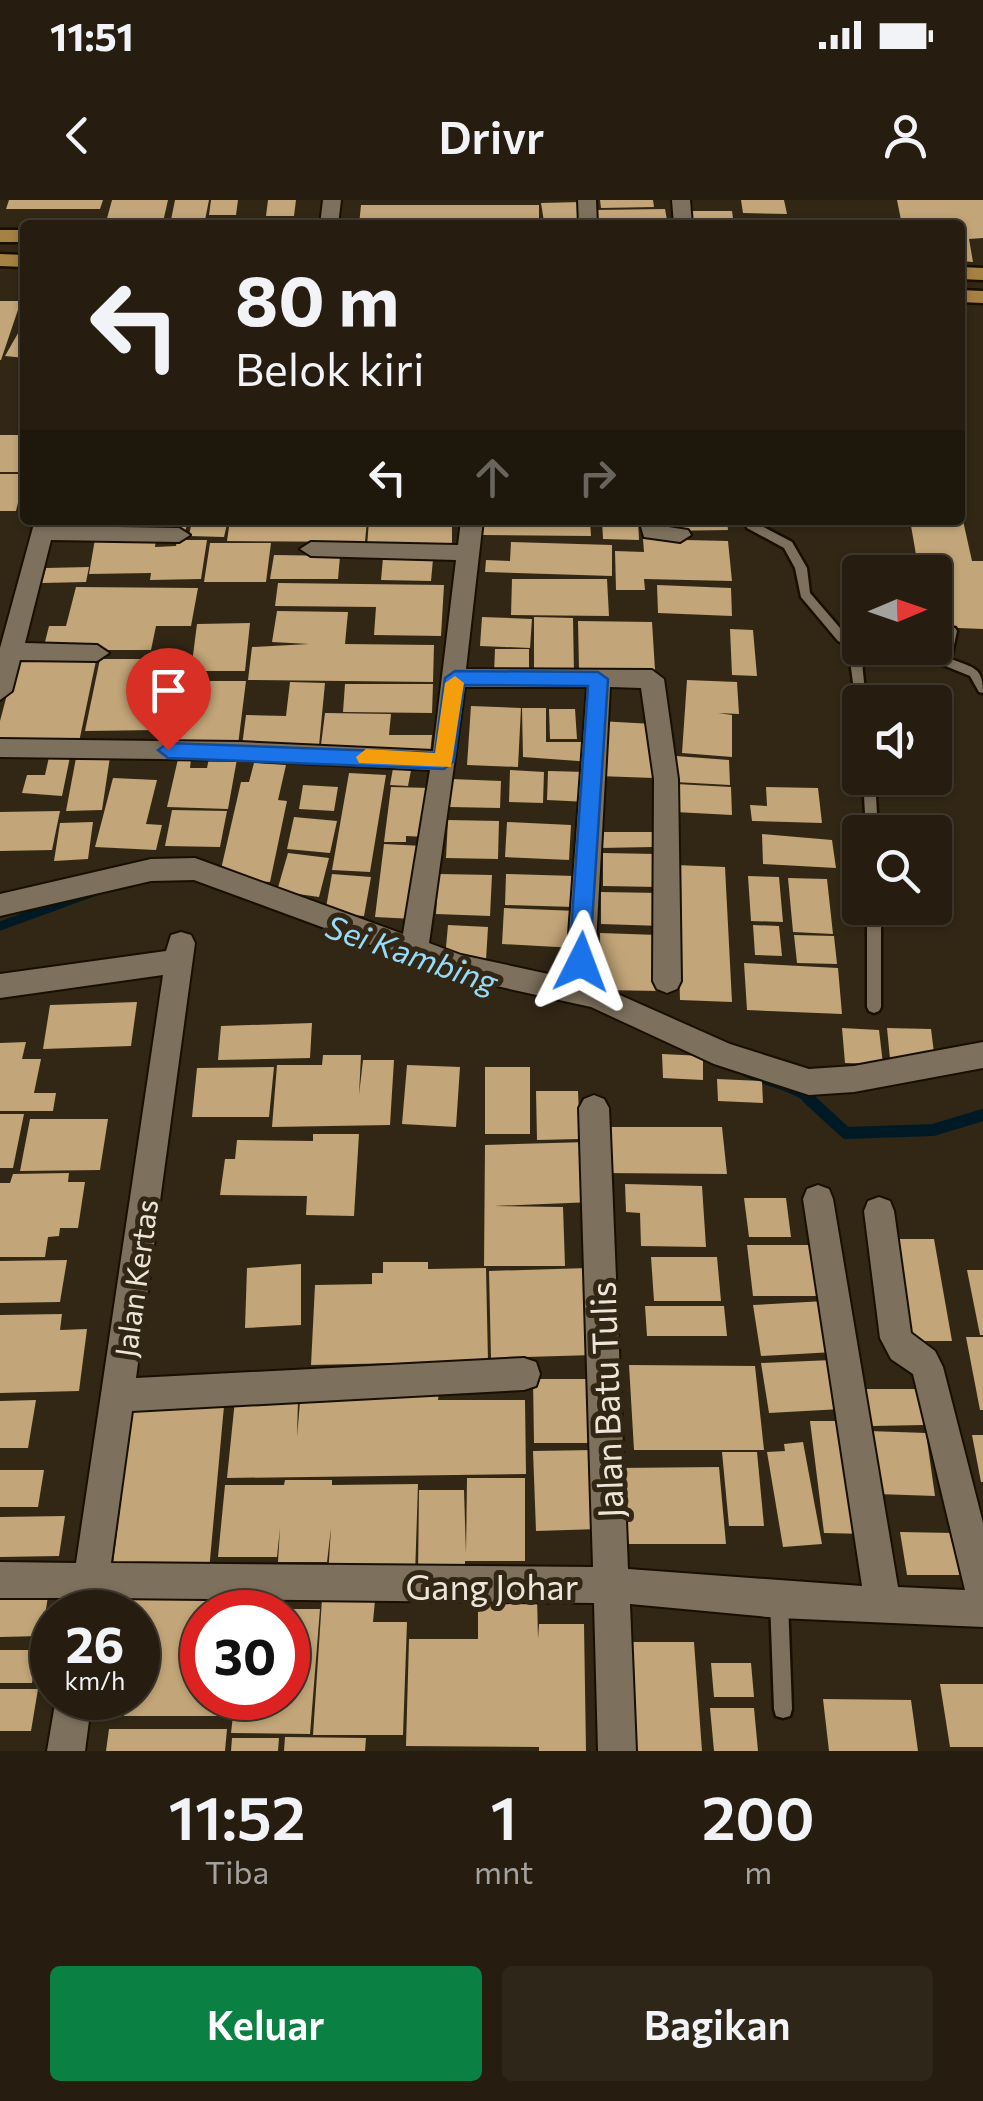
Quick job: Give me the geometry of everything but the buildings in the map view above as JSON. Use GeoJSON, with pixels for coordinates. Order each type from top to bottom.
{"type":"FeatureCollection","features":[{"type":"Feature","properties":{"kind":"street"},"geometry":{"type":"LineString","coordinates":[[414,950],[444,761],[471,525]]}},
{"type":"Feature","properties":{"kind":"street"},"geometry":{"type":"LineString","coordinates":[[651,525],[652,532],[680,536]]}},
{"type":"Feature","properties":{"kind":"street"},"geometry":{"type":"LineString","coordinates":[[0,691],[10,636],[44,526],[179,535]]}},
{"type":"Feature","properties":{"kind":"street"},"geometry":{"type":"LineString","coordinates":[[311,549],[468,553]]}},
{"type":"Feature","properties":{"kind":"street"},"geometry":{"type":"LineString","coordinates":[[10,636],[98,653]]}},
{"type":"Feature","properties":{"kind":"street"},"geometry":{"type":"LineString","coordinates":[[455,678],[634,677],[654,683],[666,779],[667,982]]}},
{"type":"Feature","properties":{"kind":"street"},"geometry":{"type":"LineString","coordinates":[[581,962],[598,679]]}},
{"type":"Feature","properties":{"kind":"street"},"geometry":{"type":"LineString","coordinates":[[0,748],[240,751],[444,761]]}},
{"type":"Feature","properties":{"kind":"street"},"geometry":{"type":"LineString","coordinates":[[0,906],[151,870],[195,872],[460,966],[595,996],[724,1055],[809,1082],[854,1079],[983,1054]]}},
{"type":"Feature","properties":{"kind":"street","name":"Jalan Kertas"},"geometry":{"type":"LineString","coordinates":[[0,986],[179,952],[90,1590]]}},
{"type":"Feature","properties":{"kind":"street","name":"Jalan Batu Tulis"},"geometry":{"type":"LineString","coordinates":[[594,1108],[617,1751]]}},
{"type":"Feature","properties":{"kind":"street"},"geometry":{"type":"LineString","coordinates":[[818,1198],[882,1606]]}},
{"type":"Feature","properties":{"kind":"street"},"geometry":{"type":"LineString","coordinates":[[879,1210],[896,1338],[898,1345],[918,1356],[926,1367],[983,1592]]}},
{"type":"Feature","properties":{"kind":"street"},"geometry":{"type":"LineString","coordinates":[[118,1395],[524,1374]]}},
{"type":"Feature","properties":{"kind":"street","name":"Gang Johar"},"geometry":{"type":"LineString","coordinates":[[0,1580],[49,1590]]}},
{"type":"Feature","properties":{"kind":"street","name":"Gang Johar"},"geometry":{"type":"LineString","coordinates":[[160,1596],[612,1585],[779,1600],[983,1610]]}},
{"type":"Feature","properties":{"kind":"street"},"geometry":{"type":"LineString","coordinates":[[66,1751],[71,1720]]}},
{"type":"Feature","properties":{"kind":"lane"},"geometry":{"type":"LineString","coordinates":[[751,525],[788,545],[801,568],[805,594],[842,638]]}},
{"type":"Feature","properties":{"kind":"lane"},"geometry":{"type":"LineString","coordinates":[[952,664],[974,673],[983,689]]}},
{"type":"Feature","properties":{"kind":"lane"},"geometry":{"type":"LineString","coordinates":[[874,925],[874,1007]]}},
{"type":"Feature","properties":{"kind":"lane"},"geometry":{"type":"LineString","coordinates":[[779,1600],[783,1709]]}},
{"type":"Feature","properties":{"kind":"waterway","name":"Sei Kambing"},"geometry":{"type":"LineString","coordinates":[[0,926],[93,892]]}},
{"type":"Feature","properties":{"kind":"waterway","name":"Sei Kambing"},"geometry":{"type":"LineString","coordinates":[[745,1072],[811,1101]]}},
{"type":"Feature","properties":{"kind":"waterway","name":"Sei Kambing"},"geometry":{"type":"LineString","coordinates":[[808,1098],[846,1133],[933,1130],[983,1115]]}},
{"type":"Feature","properties":{"kind":"slow traffic"},"geometry":{"type":"LineString","coordinates":[[366,757],[444,761],[455,683]]}},
{"type":"Feature","properties":{"kind":"route"},"geometry":{"type":"LineString","coordinates":[[168,750],[444,761],[455,678],[598,679],[581,962]]}}]}
